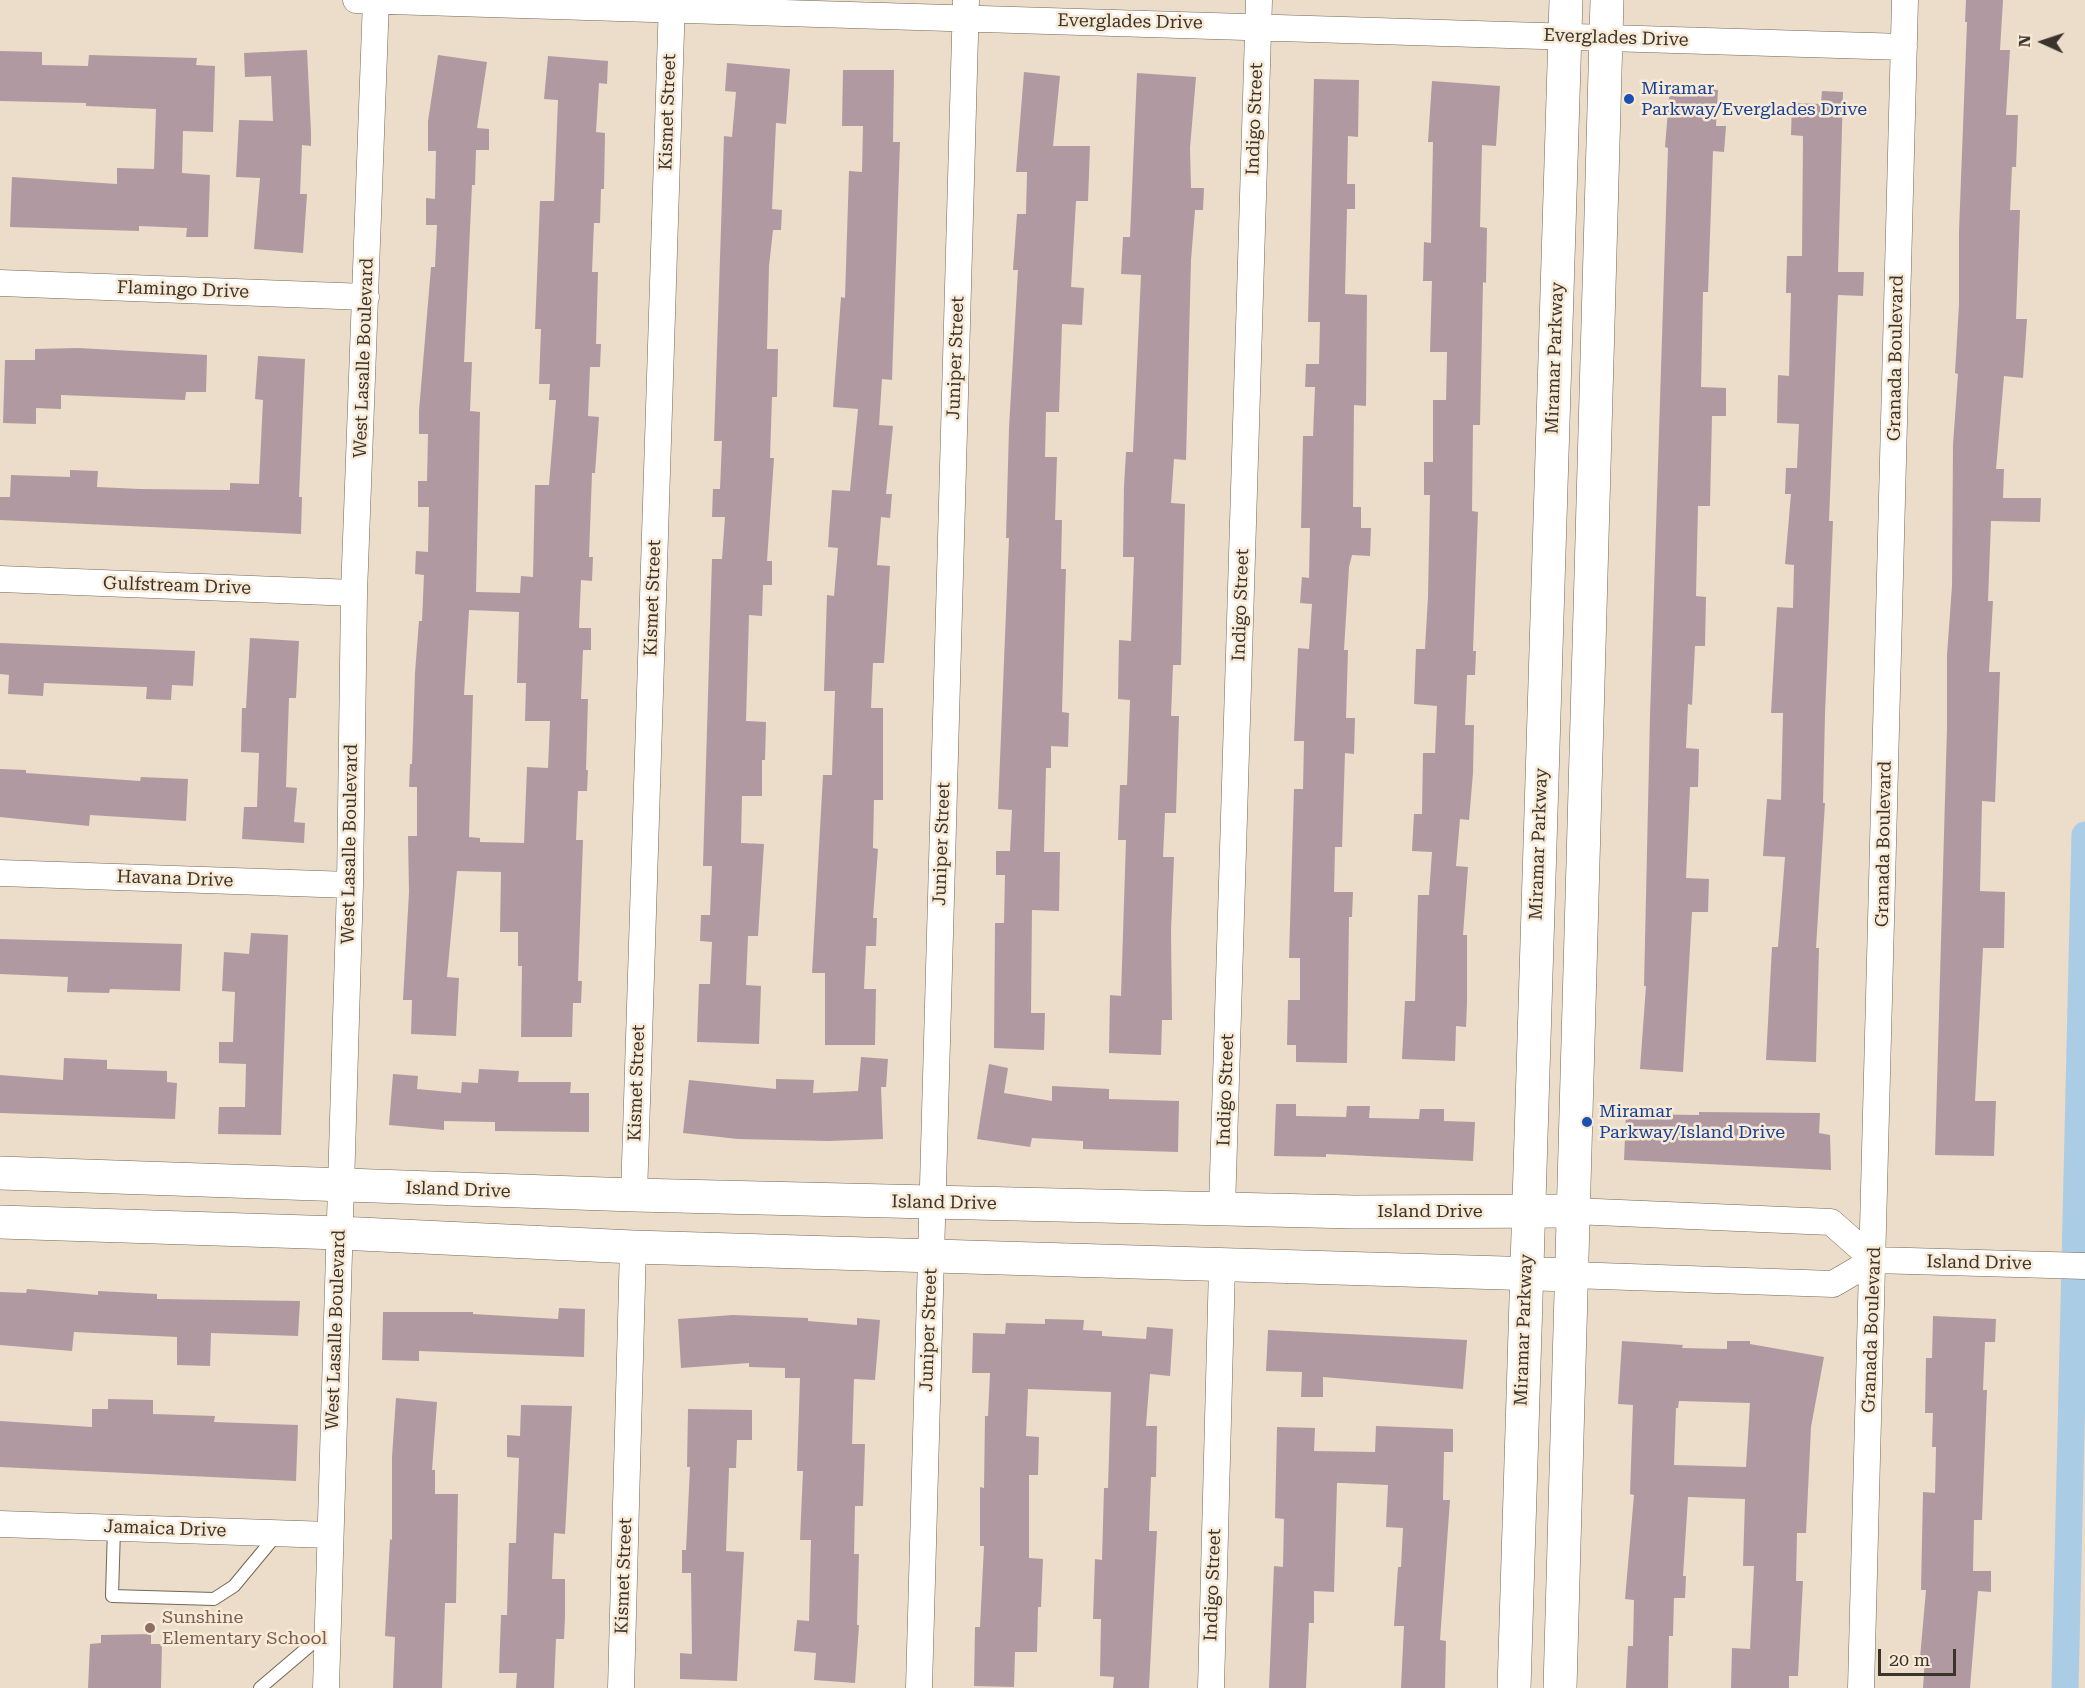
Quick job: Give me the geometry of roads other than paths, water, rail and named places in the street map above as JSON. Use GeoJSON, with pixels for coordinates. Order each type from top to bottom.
{"type":"FeatureCollection","features":[{"type":"Feature","properties":{"kind":"main road","name":"Miramar Parkway"},"geometry":{"type":"LineString","coordinates":[[1514,1688],[1566,0]]}},
{"type":"Feature","properties":{"kind":"main road"},"geometry":{"type":"LineString","coordinates":[[1560,1688],[1607,0]]}},
{"type":"Feature","properties":{"kind":"main road","name":"Island Drive"},"geometry":{"type":"LineString","coordinates":[[0,1173],[634,1195],[1222,1209],[1573,1211]]}},
{"type":"Feature","properties":{"kind":"main road"},"geometry":{"type":"LineString","coordinates":[[0,1222],[339,1233],[633,1247],[1571,1275]]}},
{"type":"Feature","properties":{"kind":"street","name":"Everglades Drive"},"geometry":{"type":"LineString","coordinates":[[356,0],[965,9],[1258,25],[1904,47]]}},
{"type":"Feature","properties":{"kind":"street","name":"West Lasalle Boulevard"},"geometry":{"type":"LineString","coordinates":[[326,1688],[350,885],[354,593],[376,0]]}},
{"type":"Feature","properties":{"kind":"street","name":"Indigo Street"},"geometry":{"type":"LineString","coordinates":[[1222,1209],[1259,0]]}},
{"type":"Feature","properties":{"kind":"street","name":"Granada Boulevard"},"geometry":{"type":"LineString","coordinates":[[1861,1688],[1874,1260],[1905,0]]}},
{"type":"Feature","properties":{"kind":"street","name":"Kismet Street"},"geometry":{"type":"LineString","coordinates":[[634,1195],[671,6]]}},
{"type":"Feature","properties":{"kind":"street","name":"Juniper Street"},"geometry":{"type":"LineString","coordinates":[[919,1688],[965,9]]}},
{"type":"Feature","properties":{"kind":"street","name":"Flamingo Drive"},"geometry":{"type":"LineString","coordinates":[[0,284],[366,297]]}},
{"type":"Feature","properties":{"kind":"street","name":"Gulfstream Drive"},"geometry":{"type":"LineString","coordinates":[[0,579],[354,593]]}},
{"type":"Feature","properties":{"kind":"street","name":"Havana Drive"},"geometry":{"type":"LineString","coordinates":[[0,873],[350,885]]}},
{"type":"Feature","properties":{"kind":"street","name":"Island Drive"},"geometry":{"type":"LineString","coordinates":[[1573,1211],[1831,1222],[1874,1260],[2085,1266]]}},
{"type":"Feature","properties":{"kind":"street","name":"Kismet Street"},"geometry":{"type":"LineString","coordinates":[[621,1688],[633,1247]]}},
{"type":"Feature","properties":{"kind":"street"},"geometry":{"type":"LineString","coordinates":[[1571,1275],[1833,1284],[1874,1260]]}},
{"type":"Feature","properties":{"kind":"street","name":"Indigo Street"},"geometry":{"type":"LineString","coordinates":[[1211,1688],[1222,1266]]}},
{"type":"Feature","properties":{"kind":"street","name":"Jamaica Drive"},"geometry":{"type":"LineString","coordinates":[[0,1524],[330,1535]]}},
{"type":"Feature","properties":{"kind":"lane"},"geometry":{"type":"LineString","coordinates":[[114,1528],[112,1596],[214,1599],[234,1586],[278,1533]]}},
{"type":"Feature","properties":{"kind":"lane"},"geometry":{"type":"LineString","coordinates":[[260,1688],[328,1630]]}},
{"type":"Feature","properties":{"kind":"waterway"},"geometry":{"type":"LineString","coordinates":[[2065,1688],[2085,835]]}},
{"type":"Feature","properties":{"kind":"place","name":"Miramar Parkway/Everglades Drive"},"geometry":{"type":"Point","coordinates":[1629,99]}},
{"type":"Feature","properties":{"kind":"place","name":"Miramar Parkway/Island Drive"},"geometry":{"type":"Point","coordinates":[1587,1122]}},
{"type":"Feature","properties":{"kind":"place","name":"Sunshine Elementary School"},"geometry":{"type":"Point","coordinates":[150,1628]}}]}
